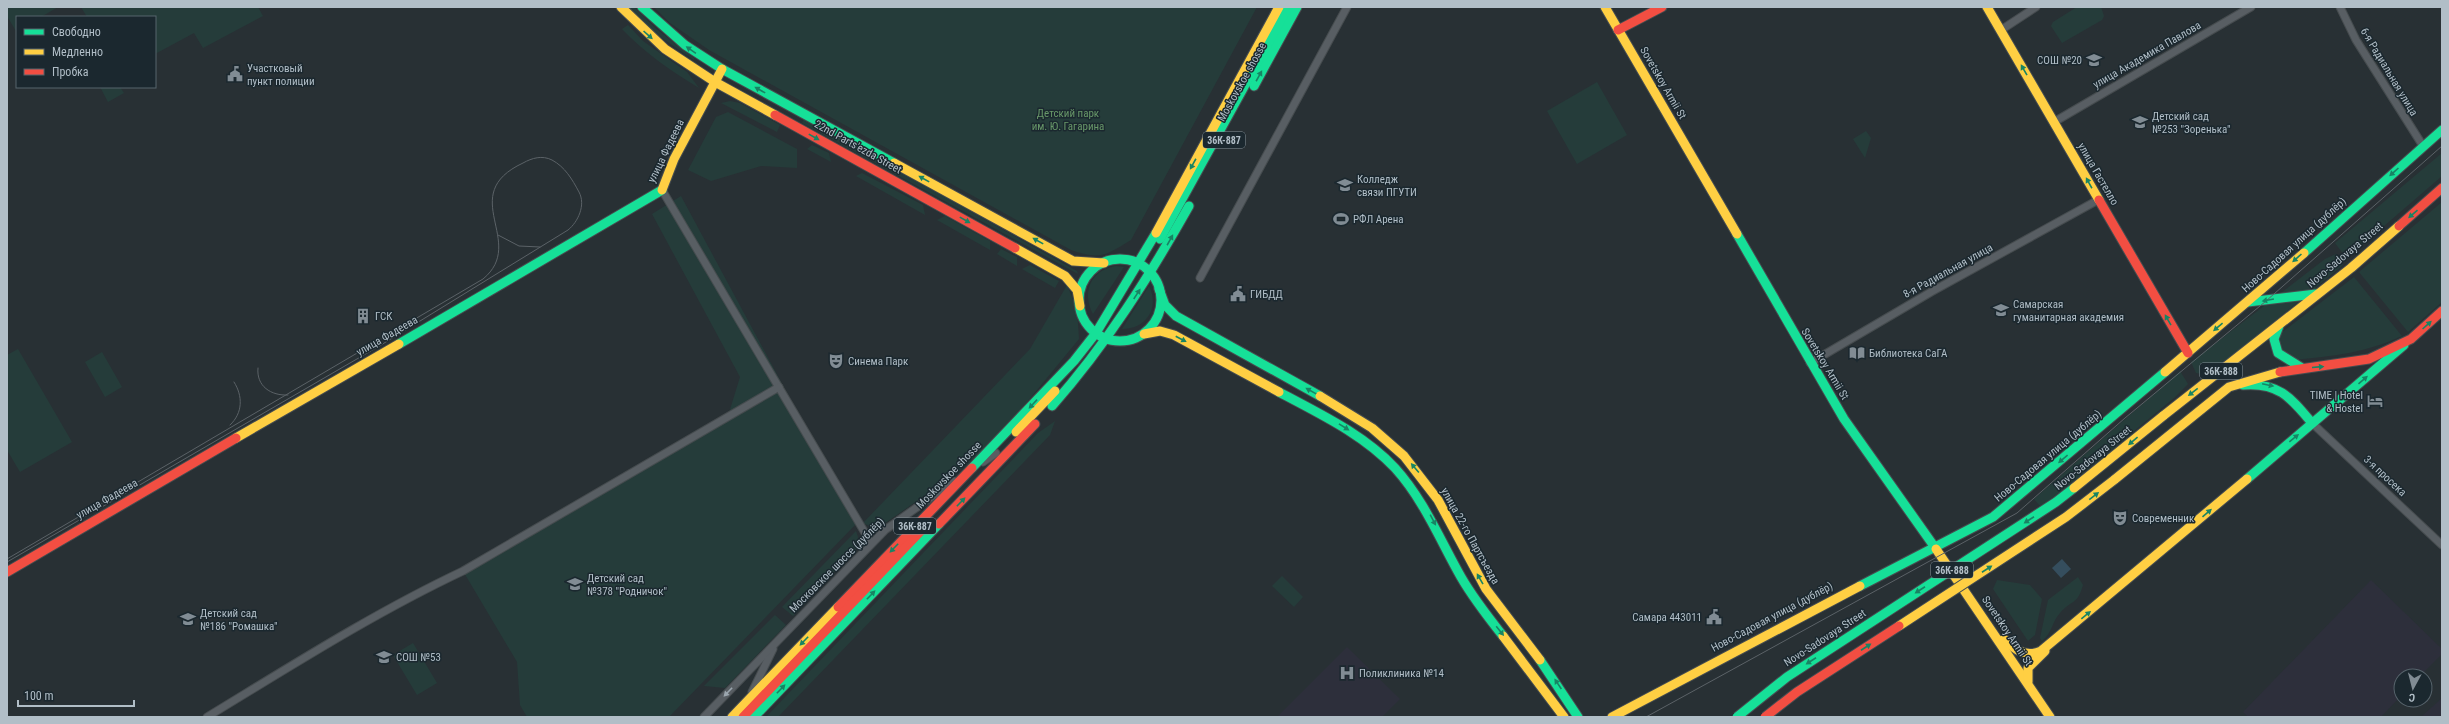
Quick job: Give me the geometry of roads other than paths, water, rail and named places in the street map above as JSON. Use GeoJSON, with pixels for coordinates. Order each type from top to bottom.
{"type":"FeatureCollection","features":[{"type":"Feature","properties":{"kind":"main road","name":"22nd Parts'ezda Street"},"geometry":{"type":"LineString","coordinates":[[621,7],[665,49],[715,82],[1065,276],[1077,290],[1080,306]]}},
{"type":"Feature","properties":{"kind":"main road","name":"22nd Parts'ezda Street"},"geometry":{"type":"LineString","coordinates":[[642,7],[685,45],[722,69],[1073,261],[1104,263]]}},
{"type":"Feature","properties":{"kind":"main road","name":"Moskovskoe shosse"},"geometry":{"type":"LineString","coordinates":[[1144,268],[1279,7]]}},
{"type":"Feature","properties":{"kind":"main road","name":"Moskovskoe shosse"},"geometry":{"type":"LineString","coordinates":[[743,717],[1039,409],[1102,336],[1177,211],[1288,7]]}},
{"type":"Feature","properties":{"kind":"main road","name":"Moskovskoe shosse"},"geometry":{"type":"LineString","coordinates":[[754,717],[1059,398],[1102,336],[1144,268],[1297,7]]}},
{"type":"Feature","properties":{"kind":"main road","name":"Sovetskoy Armii St"},"geometry":{"type":"LineString","coordinates":[[1604,7],[1810,363],[1852,432],[1988,623],[2050,717]]}},
{"type":"Feature","properties":{"kind":"main road"},"geometry":{"type":"LineString","coordinates":[[1618,30],[1662,7]]}},
{"type":"Feature","properties":{"kind":"main road","name":"улица Гастелло"},"geometry":{"type":"LineString","coordinates":[[1987,7],[2188,353]]}},
{"type":"Feature","properties":{"kind":"main road","name":"улица Фадеева"},"geometry":{"type":"LineString","coordinates":[[7,572],[662,190],[674,159],[722,69]]}},
{"type":"Feature","properties":{"kind":"main road"},"geometry":{"type":"LineString","coordinates":[[772,113],[780,100]]}},
{"type":"Feature","properties":{"kind":"main road"},"geometry":{"type":"LineString","coordinates":[[794,126],[802,112]]}},
{"type":"Feature","properties":{"kind":"main road","name":"Ново-Садовая улица (дублёр)"},"geometry":{"type":"LineString","coordinates":[[1612,717],[1801,615],[1934,549],[2002,510],[2248,302],[2442,130]]}},
{"type":"Feature","properties":{"kind":"main road","name":"Novo-Sadovaya Street"},"geometry":{"type":"LineString","coordinates":[[1737,717],[1787,677],[2056,502],[2163,416],[2279,326],[2316,294],[2351,268],[2442,188]]}},
{"type":"Feature","properties":{"kind":"main road"},"geometry":{"type":"LineString","coordinates":[[1144,334],[1151,328],[1158,315],[1160,297],[1159,289],[1144,268],[1120,259],[1104,263],[1095,268],[1085,280],[1079,296],[1080,306],[1087,324],[1102,336],[1124,340],[1160,331],[1174,335],[1331,419],[1386,460],[1410,486],[1424,506],[1459,573],[1478,604],[1544,686],[1564,717]]}},
{"type":"Feature","properties":{"kind":"main road","name":"улица 22-го Партсъезда"},"geometry":{"type":"LineString","coordinates":[[1159,289],[1165,305],[1176,316],[1344,410],[1372,428],[1404,456],[1438,500],[1490,596],[1546,667],[1578,717]]}},
{"type":"Feature","properties":{"kind":"main road"},"geometry":{"type":"LineString","coordinates":[[2248,302],[2316,294]]}},
{"type":"Feature","properties":{"kind":"main road","name":"36К-888"},"geometry":{"type":"LineString","coordinates":[[1765,717],[1803,688],[2066,518],[2229,387],[2271,373],[2302,368],[2338,365],[2369,359],[2411,339],[2442,311]]}},
{"type":"Feature","properties":{"kind":"main road"},"geometry":{"type":"LineString","coordinates":[[2279,326],[2274,339],[2278,353],[2302,368]]}},
{"type":"Feature","properties":{"kind":"main road","name":"Moskovskoe shosse"},"geometry":{"type":"LineString","coordinates":[[732,717],[1074,361],[1102,336]]}},
{"type":"Feature","properties":{"kind":"main road"},"geometry":{"type":"LineString","coordinates":[[1988,623],[2013,648],[2029,654],[2041,651],[2411,339]]}},
{"type":"Feature","properties":{"kind":"main road"},"geometry":{"type":"LineString","coordinates":[[2229,387],[2259,384],[2278,388],[2312,423]]}},
{"type":"Feature","properties":{"kind":"main road"},"geometry":{"type":"LineString","coordinates":[[2030,687],[2027,677],[2028,668],[2073,625]]}},
{"type":"Feature","properties":{"kind":"street"},"geometry":{"type":"LineString","coordinates":[[1200,278],[1347,7]]}},
{"type":"Feature","properties":{"kind":"street"},"geometry":{"type":"LineString","coordinates":[[2001,30],[2036,7]]}},
{"type":"Feature","properties":{"kind":"street","name":"улица Академика Павлова"},"geometry":{"type":"LineString","coordinates":[[2054,122],[2251,7]]}},
{"type":"Feature","properties":{"kind":"street","name":"6-я Радиальная улица"},"geometry":{"type":"LineString","coordinates":[[2340,7],[2356,40],[2423,146]]}},
{"type":"Feature","properties":{"kind":"street"},"geometry":{"type":"LineString","coordinates":[[662,190],[779,386],[857,523],[871,543]]}},
{"type":"Feature","properties":{"kind":"street","name":"8-я Радиальная улица"},"geometry":{"type":"LineString","coordinates":[[1810,363],[1931,292],[2098,200]]}},
{"type":"Feature","properties":{"kind":"street"},"geometry":{"type":"LineString","coordinates":[[206,717],[329,642],[411,595],[463,570],[779,386]]}},
{"type":"Feature","properties":{"kind":"street","name":"3-я просека"},"geometry":{"type":"LineString","coordinates":[[2312,423],[2442,545]]}},
{"type":"Feature","properties":{"kind":"street","name":"Московское шоссе (дублёр)"},"geometry":{"type":"LineString","coordinates":[[704,717],[885,530],[996,453]]}},
{"type":"Feature","properties":{"kind":"street","name":"Московское шоссе (дублёр)"},"geometry":{"type":"LineString","coordinates":[[739,717],[777,642]]}},
{"type":"Feature","properties":{"kind":"tram line"},"geometry":{"type":"LineString","coordinates":[[1646,717],[2017,513],[2125,418],[2266,301],[2442,146]]}},
{"type":"Feature","properties":{"kind":"tram line"},"geometry":{"type":"LineString","coordinates":[[7,559],[483,279],[495,265],[499,250],[498,234],[492,204],[494,189],[504,176],[523,163],[541,157],[548,158],[557,163],[571,178],[579,192],[582,202],[578,218],[568,230],[381,345],[7,562]]}},
{"type":"Feature","properties":{"kind":"tram line"},"geometry":{"type":"LineString","coordinates":[[498,235],[519,246],[540,247]]}},
{"type":"Feature","properties":{"kind":"tram line"},"geometry":{"type":"LineString","coordinates":[[258,368],[259,380],[266,389],[276,394],[288,395]]}},
{"type":"Feature","properties":{"kind":"tram line"},"geometry":{"type":"LineString","coordinates":[[230,425],[237,415],[240,404],[239,393],[234,382]]}},
{"type":"Feature","properties":{"kind":"place","name":"СОШ №20"},"geometry":{"type":"Point","coordinates":[2094,60]}},
{"type":"Feature","properties":{"kind":"place","name":"Участковый пункт полиции"},"geometry":{"type":"Point","coordinates":[235,74]}},
{"type":"Feature","properties":{"kind":"place","name":"Детский сад №253 \"Зоренька\""},"geometry":{"type":"Point","coordinates":[2140,122]}},
{"type":"Feature","properties":{"kind":"place","name":"Колледж связи ПГУТИ"},"geometry":{"type":"Point","coordinates":[1345,185]}},
{"type":"Feature","properties":{"kind":"place","name":"РФЛ Арена"},"geometry":{"type":"Point","coordinates":[1341,219]}},
{"type":"Feature","properties":{"kind":"place","name":"ГИБДД"},"geometry":{"type":"Point","coordinates":[1238,294]}},
{"type":"Feature","properties":{"kind":"place","name":"Самарская гуманитарная академия"},"geometry":{"type":"Point","coordinates":[2001,310]}},
{"type":"Feature","properties":{"kind":"place","name":"ГСК"},"geometry":{"type":"Point","coordinates":[363,316]}},
{"type":"Feature","properties":{"kind":"place","name":"Библиотека СаГА"},"geometry":{"type":"Point","coordinates":[1857,353]}},
{"type":"Feature","properties":{"kind":"place","name":"Синема Парк"},"geometry":{"type":"Point","coordinates":[836,361]}},
{"type":"Feature","properties":{"kind":"place","name":"TIME | Hotel & Hostel"},"geometry":{"type":"Point","coordinates":[2375,401]}},
{"type":"Feature","properties":{"kind":"place","name":"Современник"},"geometry":{"type":"Point","coordinates":[2120,518]}},
{"type":"Feature","properties":{"kind":"place","name":"Детский сад №378 \"Родничок\""},"geometry":{"type":"Point","coordinates":[575,584]}},
{"type":"Feature","properties":{"kind":"place","name":"Самара 443011"},"geometry":{"type":"Point","coordinates":[1714,617]}},
{"type":"Feature","properties":{"kind":"place","name":"Детский сад №186 \"Ромашка\""},"geometry":{"type":"Point","coordinates":[188,619]}},
{"type":"Feature","properties":{"kind":"place","name":"СОШ №53"},"geometry":{"type":"Point","coordinates":[384,657]}},
{"type":"Feature","properties":{"kind":"place","name":"Поликлиника №14"},"geometry":{"type":"Point","coordinates":[1347,673]}},
{"type":"Feature","properties":{"kind":"park label","name":"Детский парк им. Ю. Гагарина"},"geometry":{"type":"Point","coordinates":[1068,119]}}]}
